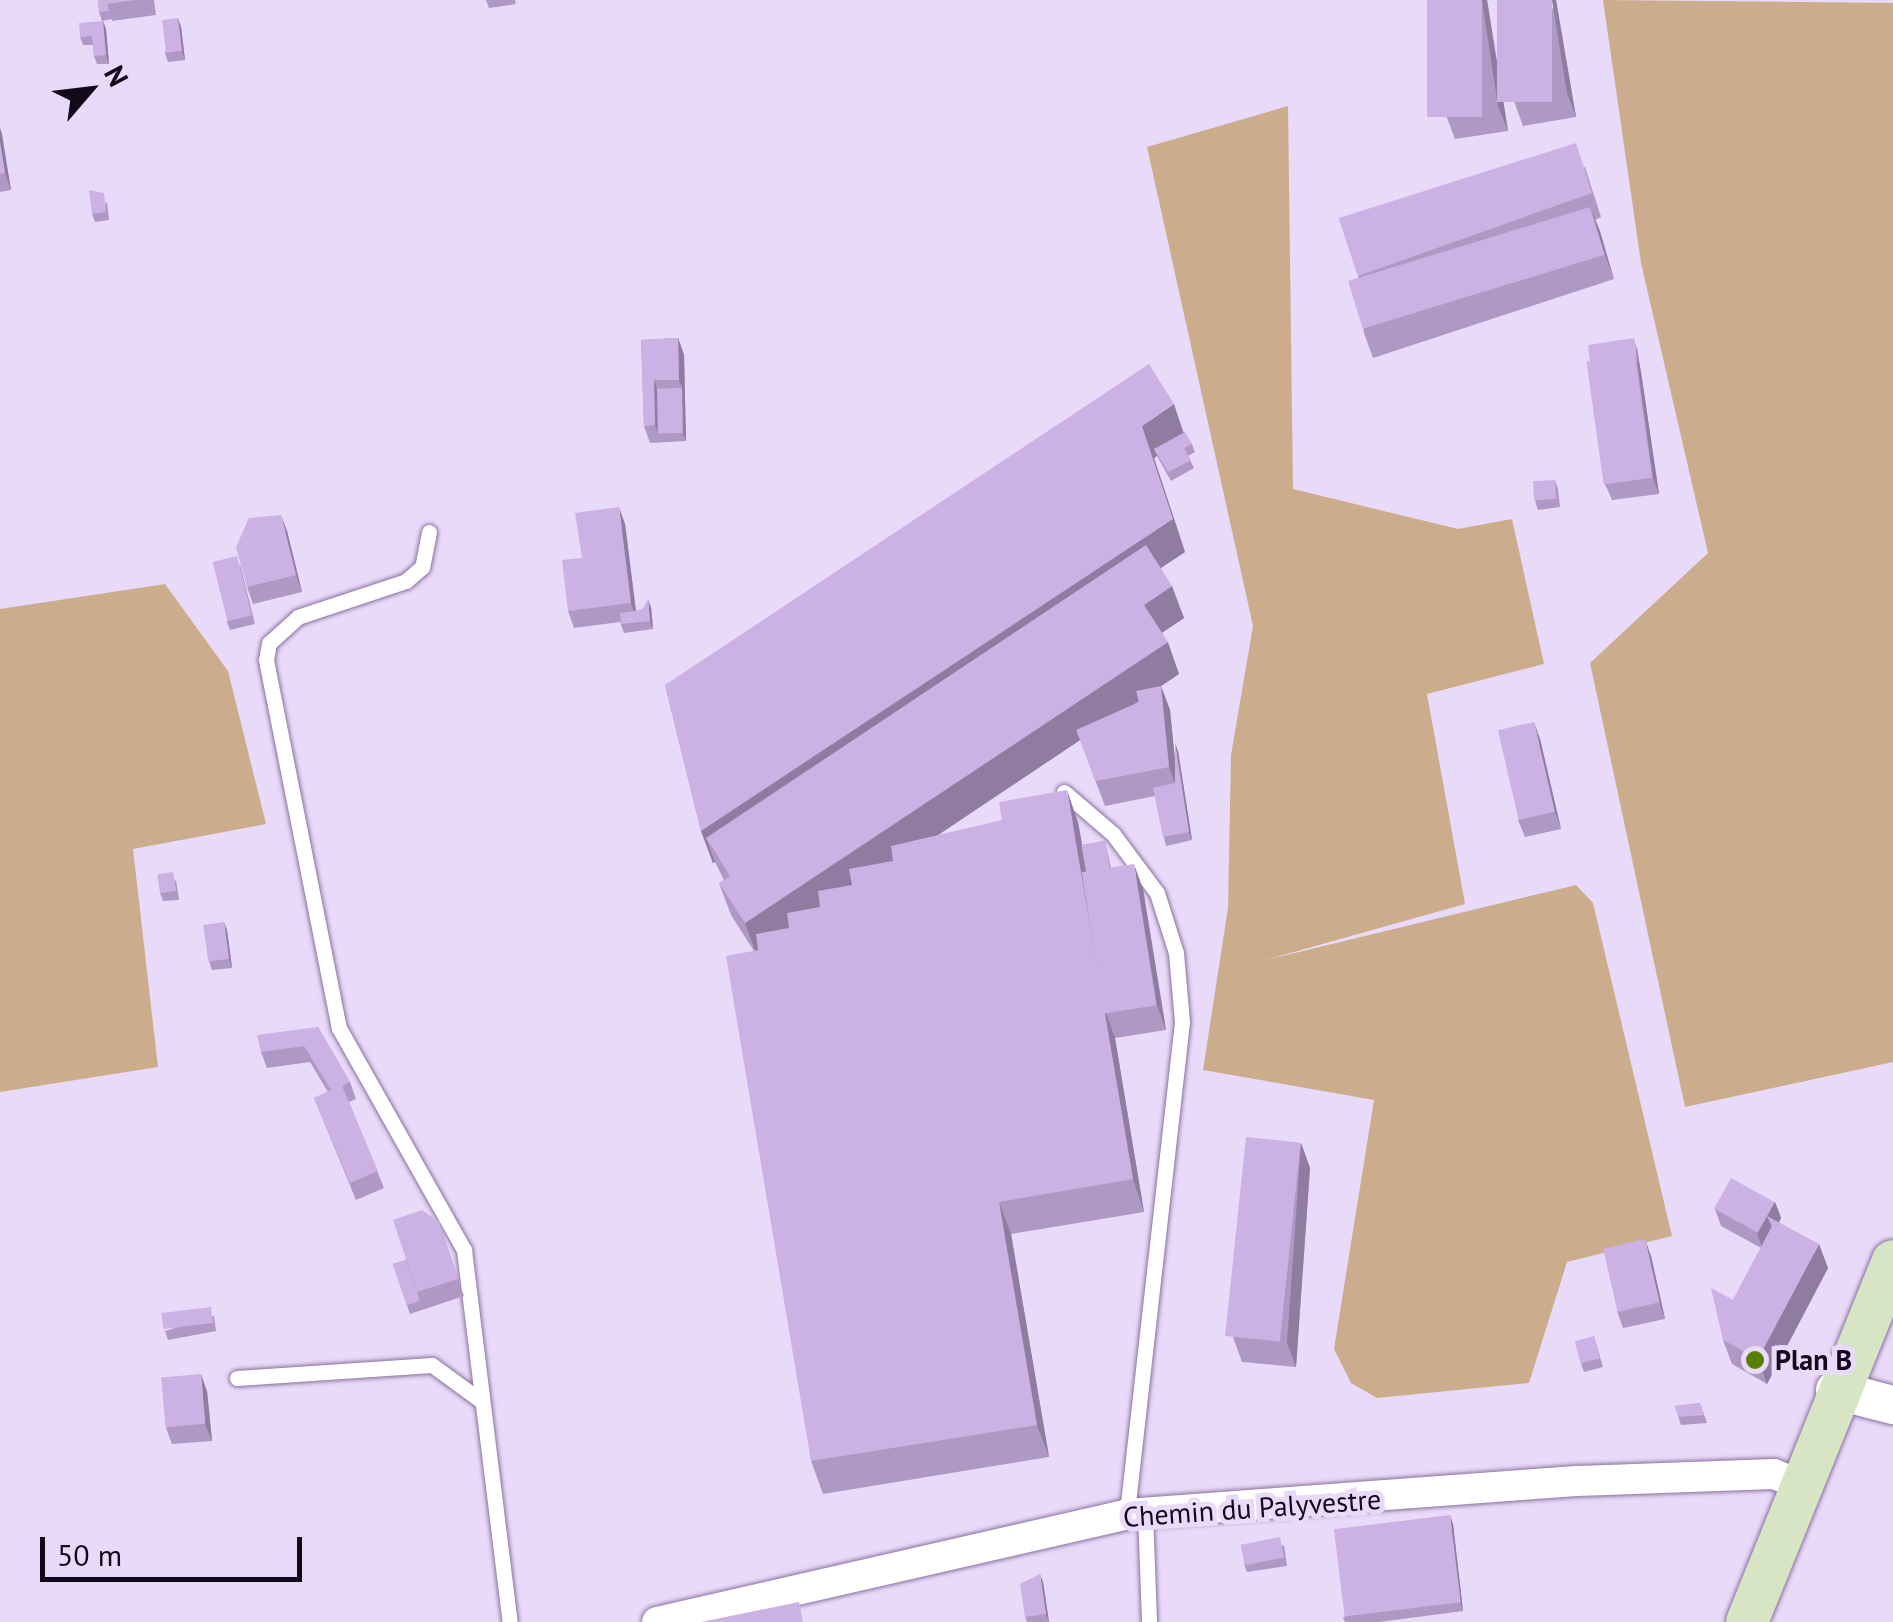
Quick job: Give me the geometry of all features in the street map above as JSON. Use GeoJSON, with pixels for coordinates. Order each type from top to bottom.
{"type":"FeatureCollection","features":[{"type":"Feature","properties":{"kind":"main road"},"geometry":{"type":"LineString","coordinates":[[1747,1622],[1835,1390],[1893,1261]]}},
{"type":"Feature","properties":{"kind":"street"},"geometry":{"type":"LineString","coordinates":[[1835,1390],[1893,1404]]}},
{"type":"Feature","properties":{"kind":"street","name":"Chemin du Palyvestre"},"geometry":{"type":"LineString","coordinates":[[657,1622],[1136,1513],[1625,1479],[1774,1474],[1797,1484]]}},
{"type":"Feature","properties":{"kind":"lane"},"geometry":{"type":"LineString","coordinates":[[429,532],[422,567],[406,581],[298,617],[269,643],[266,660],[339,1028],[464,1250],[510,1622]]}},
{"type":"Feature","properties":{"kind":"lane"},"geometry":{"type":"LineString","coordinates":[[1064,792],[1113,834],[1157,892],[1176,953],[1182,1022],[1136,1513],[1149,1622]]}},
{"type":"Feature","properties":{"kind":"lane"},"geometry":{"type":"LineString","coordinates":[[237,1378],[432,1365],[480,1400]]}},
{"type":"Feature","properties":{"kind":"shaded area"},"geometry":{"type":"Polygon","coordinates":[[[1603,0],[1893,3],[1893,1062],[1685,1107],[1590,663],[1708,553],[1641,263],[1603,0]]]}},
{"type":"Feature","properties":{"kind":"shaded area"},"geometry":{"type":"Polygon","coordinates":[[[1288,106],[1293,489],[1458,529],[1512,519],[1544,664],[1427,694],[1465,904],[1262,961],[1576,885],[1593,903],[1672,1236],[1567,1262],[1529,1383],[1377,1398],[1351,1383],[1334,1349],[1374,1100],[1203,1070],[1228,908],[1231,755],[1253,626],[1147,147],[1288,106]]]}},
{"type":"Feature","properties":{"kind":"shaded area"},"geometry":{"type":"Polygon","coordinates":[[[165,584],[228,671],[266,824],[133,849],[158,1067],[0,1092],[0,609],[165,584]]]}},
{"type":"Feature","properties":{"kind":"building"},"geometry":{"type":"Polygon","coordinates":[[[98,0],[106,0],[109,11],[99,12],[98,0]]]}},
{"type":"Feature","properties":{"kind":"building"},"geometry":{"type":"Polygon","coordinates":[[[1427,0],[1482,0],[1482,117],[1427,117],[1427,0]]]}},
{"type":"Feature","properties":{"kind":"building"},"geometry":{"type":"Polygon","coordinates":[[[1497,0],[1552,0],[1552,102],[1497,102],[1497,0]]]}},
{"type":"Feature","properties":{"kind":"building"},"geometry":{"type":"Polygon","coordinates":[[[178,18],[182,51],[166,53],[162,20],[178,18]]]}},
{"type":"Feature","properties":{"kind":"building"},"geometry":{"type":"Polygon","coordinates":[[[103,21],[106,55],[94,56],[92,36],[80,37],[79,23],[103,21]]]}},
{"type":"Feature","properties":{"kind":"building"},"geometry":{"type":"Polygon","coordinates":[[[0,142],[5,173],[0,174],[0,142]]]}},
{"type":"Feature","properties":{"kind":"building"},"geometry":{"type":"Polygon","coordinates":[[[1576,143],[1592,193],[1358,276],[1339,218],[1576,143]]]}},
{"type":"Feature","properties":{"kind":"building"},"geometry":{"type":"Polygon","coordinates":[[[89,190],[104,193],[106,212],[92,214],[89,190]]]}},
{"type":"Feature","properties":{"kind":"building"},"geometry":{"type":"Polygon","coordinates":[[[1590,207],[1605,255],[1363,329],[1348,281],[1590,207]]]}},
{"type":"Feature","properties":{"kind":"building"},"geometry":{"type":"Polygon","coordinates":[[[678,338],[679,380],[654,380],[655,425],[644,426],[641,340],[678,338]]]}},
{"type":"Feature","properties":{"kind":"building"},"geometry":{"type":"Polygon","coordinates":[[[1634,338],[1638,364],[1635,355],[1590,362],[1588,345],[1634,338]]]}},
{"type":"Feature","properties":{"kind":"building"},"geometry":{"type":"Polygon","coordinates":[[[1635,355],[1652,478],[1604,485],[1586,362],[1635,355]]]}},
{"type":"Feature","properties":{"kind":"building"},"geometry":{"type":"Polygon","coordinates":[[[1149,364],[1174,404],[1142,426],[1173,519],[701,831],[665,685],[1149,364]]]}},
{"type":"Feature","properties":{"kind":"building"},"geometry":{"type":"Polygon","coordinates":[[[657,388],[682,388],[683,433],[658,433],[657,388]]]}},
{"type":"Feature","properties":{"kind":"building"},"geometry":{"type":"Polygon","coordinates":[[[1185,432],[1192,444],[1184,448],[1191,460],[1168,472],[1154,449],[1185,432]]]}},
{"type":"Feature","properties":{"kind":"building"},"geometry":{"type":"Polygon","coordinates":[[[1555,480],[1556,499],[1534,500],[1533,481],[1555,480]]]}},
{"type":"Feature","properties":{"kind":"building"},"geometry":{"type":"Polygon","coordinates":[[[619,507],[631,603],[568,611],[562,560],[582,558],[575,513],[619,507]]]}},
{"type":"Feature","properties":{"kind":"building"},"geometry":{"type":"Polygon","coordinates":[[[281,515],[296,575],[247,587],[236,547],[249,518],[281,515]]]}},
{"type":"Feature","properties":{"kind":"building"},"geometry":{"type":"Polygon","coordinates":[[[1146,545],[1172,586],[1144,605],[1168,642],[745,923],[719,883],[730,876],[706,838],[1146,545]]]}},
{"type":"Feature","properties":{"kind":"building"},"geometry":{"type":"Polygon","coordinates":[[[237,556],[252,615],[227,621],[213,562],[237,556]]]}},
{"type":"Feature","properties":{"kind":"building"},"geometry":{"type":"Polygon","coordinates":[[[648,599],[650,621],[621,624],[620,613],[642,610],[648,599]]]}},
{"type":"Feature","properties":{"kind":"building"},"geometry":{"type":"Polygon","coordinates":[[[1161,686],[1169,767],[1096,781],[1076,730],[1139,702],[1136,691],[1161,686]]]}},
{"type":"Feature","properties":{"kind":"building"},"geometry":{"type":"Polygon","coordinates":[[[1534,722],[1555,812],[1519,820],[1498,730],[1534,722]]]}},
{"type":"Feature","properties":{"kind":"building"},"geometry":{"type":"Polygon","coordinates":[[[1175,743],[1189,832],[1163,837],[1153,788],[1175,783],[1175,743]]]}},
{"type":"Feature","properties":{"kind":"building"},"geometry":{"type":"Polygon","coordinates":[[[1067,790],[1133,1179],[999,1202],[1037,1425],[811,1461],[726,956],[758,950],[756,934],[789,928],[787,913],[820,907],[818,891],[852,885],[849,869],[893,861],[891,846],[1002,820],[999,802],[1067,790]]]}},
{"type":"Feature","properties":{"kind":"building"},"geometry":{"type":"Polygon","coordinates":[[[1105,841],[1110,869],[1086,873],[1081,845],[1105,841]]]}},
{"type":"Feature","properties":{"kind":"building"},"geometry":{"type":"Polygon","coordinates":[[[1134,864],[1156,1005],[1104,1014],[1082,872],[1134,864]]]}},
{"type":"Feature","properties":{"kind":"building"},"geometry":{"type":"Polygon","coordinates":[[[173,872],[176,891],[160,893],[157,875],[173,872]]]}},
{"type":"Feature","properties":{"kind":"building"},"geometry":{"type":"Polygon","coordinates":[[[224,922],[229,959],[208,962],[203,925],[224,922]]]}},
{"type":"Feature","properties":{"kind":"building"},"geometry":{"type":"Polygon","coordinates":[[[318,1027],[350,1082],[342,1086],[378,1171],[350,1183],[314,1098],[331,1090],[304,1046],[261,1052],[257,1035],[318,1027]]]}},
{"type":"Feature","properties":{"kind":"building"},"geometry":{"type":"Polygon","coordinates":[[[1246,1137],[1301,1143],[1280,1342],[1225,1336],[1246,1137]]]}},
{"type":"Feature","properties":{"kind":"building"},"geometry":{"type":"Polygon","coordinates":[[[1731,1178],[1775,1202],[1758,1233],[1714,1209],[1731,1178]]]}},
{"type":"Feature","properties":{"kind":"building"},"geometry":{"type":"Polygon","coordinates":[[[422,1210],[439,1222],[458,1279],[417,1292],[393,1220],[422,1210]]]}},
{"type":"Feature","properties":{"kind":"building"},"geometry":{"type":"Polygon","coordinates":[[[1767,1216],[1819,1244],[1758,1359],[1723,1340],[1711,1288],[1733,1300],[1772,1226],[1767,1216]]]}},
{"type":"Feature","properties":{"kind":"building"},"geometry":{"type":"Polygon","coordinates":[[[1645,1239],[1660,1302],[1618,1312],[1603,1249],[1645,1239]]]}},
{"type":"Feature","properties":{"kind":"building"},"geometry":{"type":"Polygon","coordinates":[[[406,1260],[420,1301],[407,1305],[393,1265],[406,1260]]]}},
{"type":"Feature","properties":{"kind":"building"},"geometry":{"type":"Polygon","coordinates":[[[211,1307],[213,1323],[163,1329],[161,1313],[211,1307]]]}},
{"type":"Feature","properties":{"kind":"building"},"geometry":{"type":"Polygon","coordinates":[[[1594,1336],[1600,1358],[1581,1363],[1575,1341],[1594,1336]]]}},
{"type":"Feature","properties":{"kind":"building"},"geometry":{"type":"Polygon","coordinates":[[[201,1374],[205,1424],[166,1427],[161,1377],[201,1374]]]}},
{"type":"Feature","properties":{"kind":"building"},"geometry":{"type":"Polygon","coordinates":[[[1700,1403],[1704,1415],[1678,1417],[1675,1406],[1700,1403]]]}},
{"type":"Feature","properties":{"kind":"building"},"geometry":{"type":"Polygon","coordinates":[[[1450,1515],[1461,1602],[1345,1617],[1334,1529],[1450,1515]]]}},
{"type":"Feature","properties":{"kind":"building"},"geometry":{"type":"Polygon","coordinates":[[[1280,1537],[1284,1558],[1245,1565],[1241,1545],[1280,1537]]]}},
{"type":"Feature","properties":{"kind":"building"},"geometry":{"type":"Polygon","coordinates":[[[1040,1574],[1046,1614],[1025,1617],[1020,1584],[1040,1574]]]}},
{"type":"Feature","properties":{"kind":"building"},"geometry":{"type":"Polygon","coordinates":[[[799,1602],[803,1622],[701,1622],[799,1602]]]}},
{"type":"Feature","properties":{"kind":"place","name":"Plan B"},"geometry":{"type":"Point","coordinates":[1755,1360]}}]}
